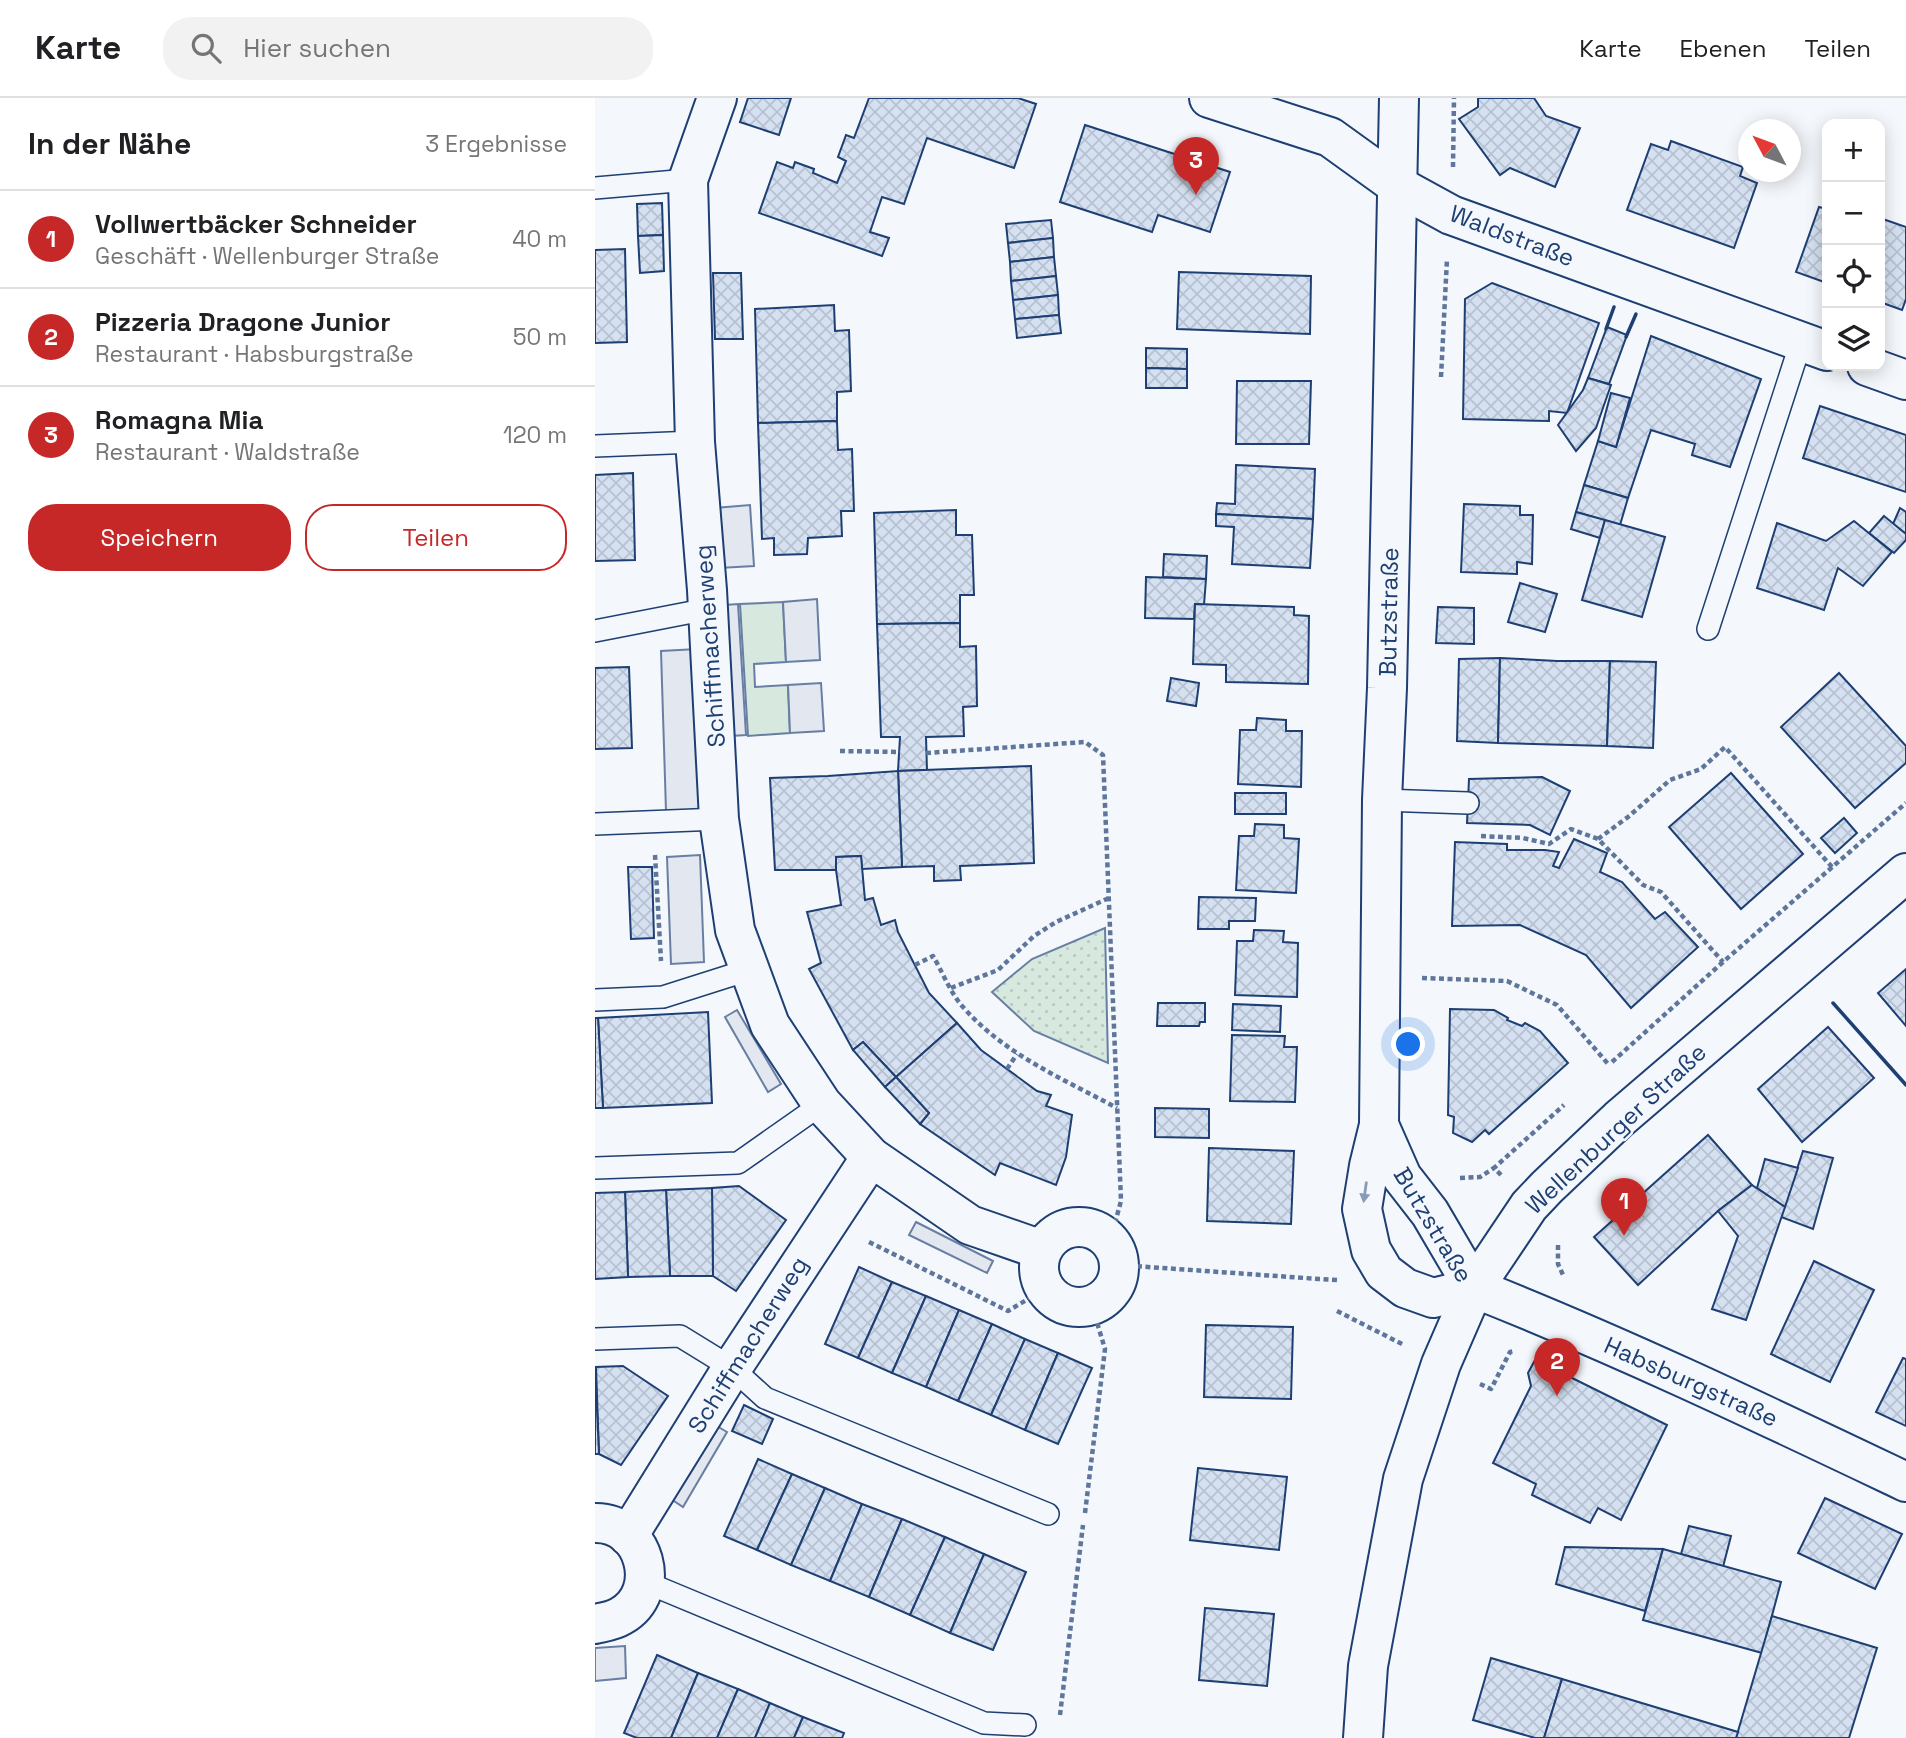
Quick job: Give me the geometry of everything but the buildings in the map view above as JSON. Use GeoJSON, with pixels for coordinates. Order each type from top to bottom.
{"type":"FeatureCollection","features":[{"type":"Feature","properties":{"kind":"street","name":"Schiffmacherweg"},"geometry":{"type":"LineString","coordinates":[[717,98],[688,180],[695,442],[708,609],[719,819],[735,930],[770,1025],[822,1104],[871,1157],[970,1225],[1042,1250]]}},
{"type":"Feature","properties":{"kind":"street","name":"Waldstraße"},"geometry":{"type":"LineString","coordinates":[[1209,98],[1330,137],[1398,186],[1451,215],[1814,347]]}},
{"type":"Feature","properties":{"kind":"street","name":"Butzstraße"},"geometry":{"type":"LineString","coordinates":[[1379,1125],[1402,1177],[1430,1213],[1474,1288],[1433,1298],[1405,1288],[1384,1272],[1371,1250],[1362,1209],[1379,1125],[1382,800],[1387,688],[1399,98]]}},
{"type":"Feature","properties":{"kind":"street"},"geometry":{"type":"LineString","coordinates":[[1881,371],[1906,380]]}},
{"type":"Feature","properties":{"kind":"street","name":"Wellenburger Straße"},"geometry":{"type":"LineString","coordinates":[[1363,1738],[1368,1666],[1403,1479],[1441,1364],[1474,1288],[1528,1206],[1547,1187],[1619,1119],[1906,873]]}},
{"type":"Feature","properties":{"kind":"street","name":"Schiffmacherweg"},"geometry":{"type":"LineString","coordinates":[[645,1582],[643,1556],[637,1545],[612,1530],[733,1368],[871,1157]]}},
{"type":"Feature","properties":{"kind":"street"},"geometry":{"type":"LineString","coordinates":[[1074,1227],[1100,1233],[1115,1253],[1118,1278],[1104,1300],[1092,1306],[1079,1308],[1054,1299],[1045,1289],[1040,1277],[1042,1250],[1050,1239],[1061,1231],[1074,1227]]}},
{"type":"Feature","properties":{"kind":"street","name":"Habsburgstraße"},"geometry":{"type":"LineString","coordinates":[[1474,1288],[1692,1380],[1906,1482]]}},
{"type":"Feature","properties":{"kind":"street"},"geometry":{"type":"LineString","coordinates":[[595,1624],[621,1616],[636,1602],[645,1582]]}},
{"type":"Feature","properties":{"kind":"lane"},"geometry":{"type":"LineString","coordinates":[[595,188],[688,180]]}},
{"type":"Feature","properties":{"kind":"lane"},"geometry":{"type":"LineString","coordinates":[[1709,629],[1814,347]]}},
{"type":"Feature","properties":{"kind":"lane"},"geometry":{"type":"LineString","coordinates":[[595,446],[695,442]]}},
{"type":"Feature","properties":{"kind":"lane"},"geometry":{"type":"LineString","coordinates":[[595,631],[708,609]]}},
{"type":"Feature","properties":{"kind":"lane"},"geometry":{"type":"LineString","coordinates":[[1382,800],[1468,803]]}},
{"type":"Feature","properties":{"kind":"lane"},"geometry":{"type":"LineString","coordinates":[[595,824],[719,819]]}},
{"type":"Feature","properties":{"kind":"lane"},"geometry":{"type":"LineString","coordinates":[[595,1000],[663,997],[748,970]]}},
{"type":"Feature","properties":{"kind":"lane"},"geometry":{"type":"LineString","coordinates":[[595,1168],[738,1163],[822,1104]]}},
{"type":"Feature","properties":{"kind":"lane"},"geometry":{"type":"LineString","coordinates":[[595,1339],[680,1336],[733,1368],[765,1398],[1048,1514]]}},
{"type":"Feature","properties":{"kind":"lane"},"geometry":{"type":"LineString","coordinates":[[645,1582],[984,1723],[1025,1725]]}},
{"type":"Feature","properties":{"kind":"path"},"geometry":{"type":"LineString","coordinates":[[926,753],[1085,742],[1103,755],[1121,1201],[1115,1253],[1337,1280],[1368,1235]]}},
{"type":"Feature","properties":{"kind":"path"},"geometry":{"type":"LineString","coordinates":[[1598,839],[1670,780],[1701,769],[1725,747],[1832,867]]}},
{"type":"Feature","properties":{"kind":"path"},"geometry":{"type":"LineString","coordinates":[[840,751],[900,752]]}},
{"type":"Feature","properties":{"kind":"path"},"geometry":{"type":"LineString","coordinates":[[653,821],[663,997]]}},
{"type":"Feature","properties":{"kind":"path"},"geometry":{"type":"LineString","coordinates":[[1472,836],[1523,838],[1549,844],[1571,829],[1598,839],[1643,886],[1661,892],[1723,962]]}},
{"type":"Feature","properties":{"kind":"path"},"geometry":{"type":"LineString","coordinates":[[951,988],[998,970],[1034,936],[1056,922],[1109,898]]}},
{"type":"Feature","properties":{"kind":"path"},"geometry":{"type":"LineString","coordinates":[[915,965],[933,956],[961,1005],[1017,1054],[1118,1108]]}},
{"type":"Feature","properties":{"kind":"path"},"geometry":{"type":"LineString","coordinates":[[1420,978],[1507,981],[1557,1005],[1609,1065]]}},
{"type":"Feature","properties":{"kind":"path"},"geometry":{"type":"LineString","coordinates":[[1007,1069],[1017,1054]]}},
{"type":"Feature","properties":{"kind":"path"},"geometry":{"type":"LineString","coordinates":[[827,1221],[1008,1311],[1045,1289]]}},
{"type":"Feature","properties":{"kind":"path"},"geometry":{"type":"LineString","coordinates":[[1336,1311],[1491,1389],[1510,1352],[1537,1348],[1550,1319]]}},
{"type":"Feature","properties":{"kind":"shaded area"},"geometry":{"type":"Polygon","coordinates":[[[750,505],[754,566],[719,568],[715,508],[750,505]]]}},
{"type":"Feature","properties":{"kind":"shaded area"},"geometry":{"type":"Polygon","coordinates":[[[817,599],[820,660],[786,662],[783,602],[817,599]]]}},
{"type":"Feature","properties":{"kind":"shaded area"},"geometry":{"type":"Polygon","coordinates":[[[783,602],[786,662],[754,664],[755,687],[788,685],[790,733],[748,736],[740,604],[783,602]]]}},
{"type":"Feature","properties":{"kind":"shaded area"},"geometry":{"type":"Polygon","coordinates":[[[738,604],[746,735],[731,736],[725,605],[738,604]]]}},
{"type":"Feature","properties":{"kind":"shaded area"},"geometry":{"type":"Polygon","coordinates":[[[697,649],[704,811],[666,811],[661,651],[697,649]]]}},
{"type":"Feature","properties":{"kind":"shaded area"},"geometry":{"type":"Polygon","coordinates":[[[821,683],[824,731],[790,733],[788,685],[821,683]]]}},
{"type":"Feature","properties":{"kind":"shaded area"},"geometry":{"type":"Polygon","coordinates":[[[700,855],[704,962],[671,964],[667,857],[700,855]]]}},
{"type":"Feature","properties":{"kind":"shaded area"},"geometry":{"type":"Polygon","coordinates":[[[1105,928],[1108,1063],[1034,1031],[992,992],[1032,959],[1105,928]]]}},
{"type":"Feature","properties":{"kind":"shaded area"},"geometry":{"type":"Polygon","coordinates":[[[737,1010],[781,1084],[768,1092],[725,1017],[737,1010]]]}},
{"type":"Feature","properties":{"kind":"shaded area"},"geometry":{"type":"Polygon","coordinates":[[[916,1222],[993,1261],[987,1273],[909,1235],[916,1222]]]}},
{"type":"Feature","properties":{"kind":"shaded area"},"geometry":{"type":"Polygon","coordinates":[[[715,1425],[727,1432],[683,1507],[671,1499],[715,1425]]]}},
{"type":"Feature","properties":{"kind":"shaded area"},"geometry":{"type":"Polygon","coordinates":[[[625,1646],[626,1678],[595,1681],[595,1648],[625,1646]]]}},
{"type":"Feature","properties":{"kind":"wall"},"geometry":{"type":"LineString","coordinates":[[1606,329],[1614,307]]}},
{"type":"Feature","properties":{"kind":"wall"},"geometry":{"type":"LineString","coordinates":[[1626,337],[1636,314]]}},
{"type":"Feature","properties":{"kind":"wall"},"geometry":{"type":"LineString","coordinates":[[1833,1003],[1906,1085]]}},
{"type":"Feature","properties":{"kind":"place","name":"Romagna Mia"},"geometry":{"type":"Point","coordinates":[1196,195]}},
{"type":"Feature","properties":{"kind":"place","name":"Vollwertbäcker Schneider"},"geometry":{"type":"Point","coordinates":[1624,1236]}},
{"type":"Feature","properties":{"kind":"place","name":"Pizzeria Dragone Junior"},"geometry":{"type":"Point","coordinates":[1557,1396]}}]}
